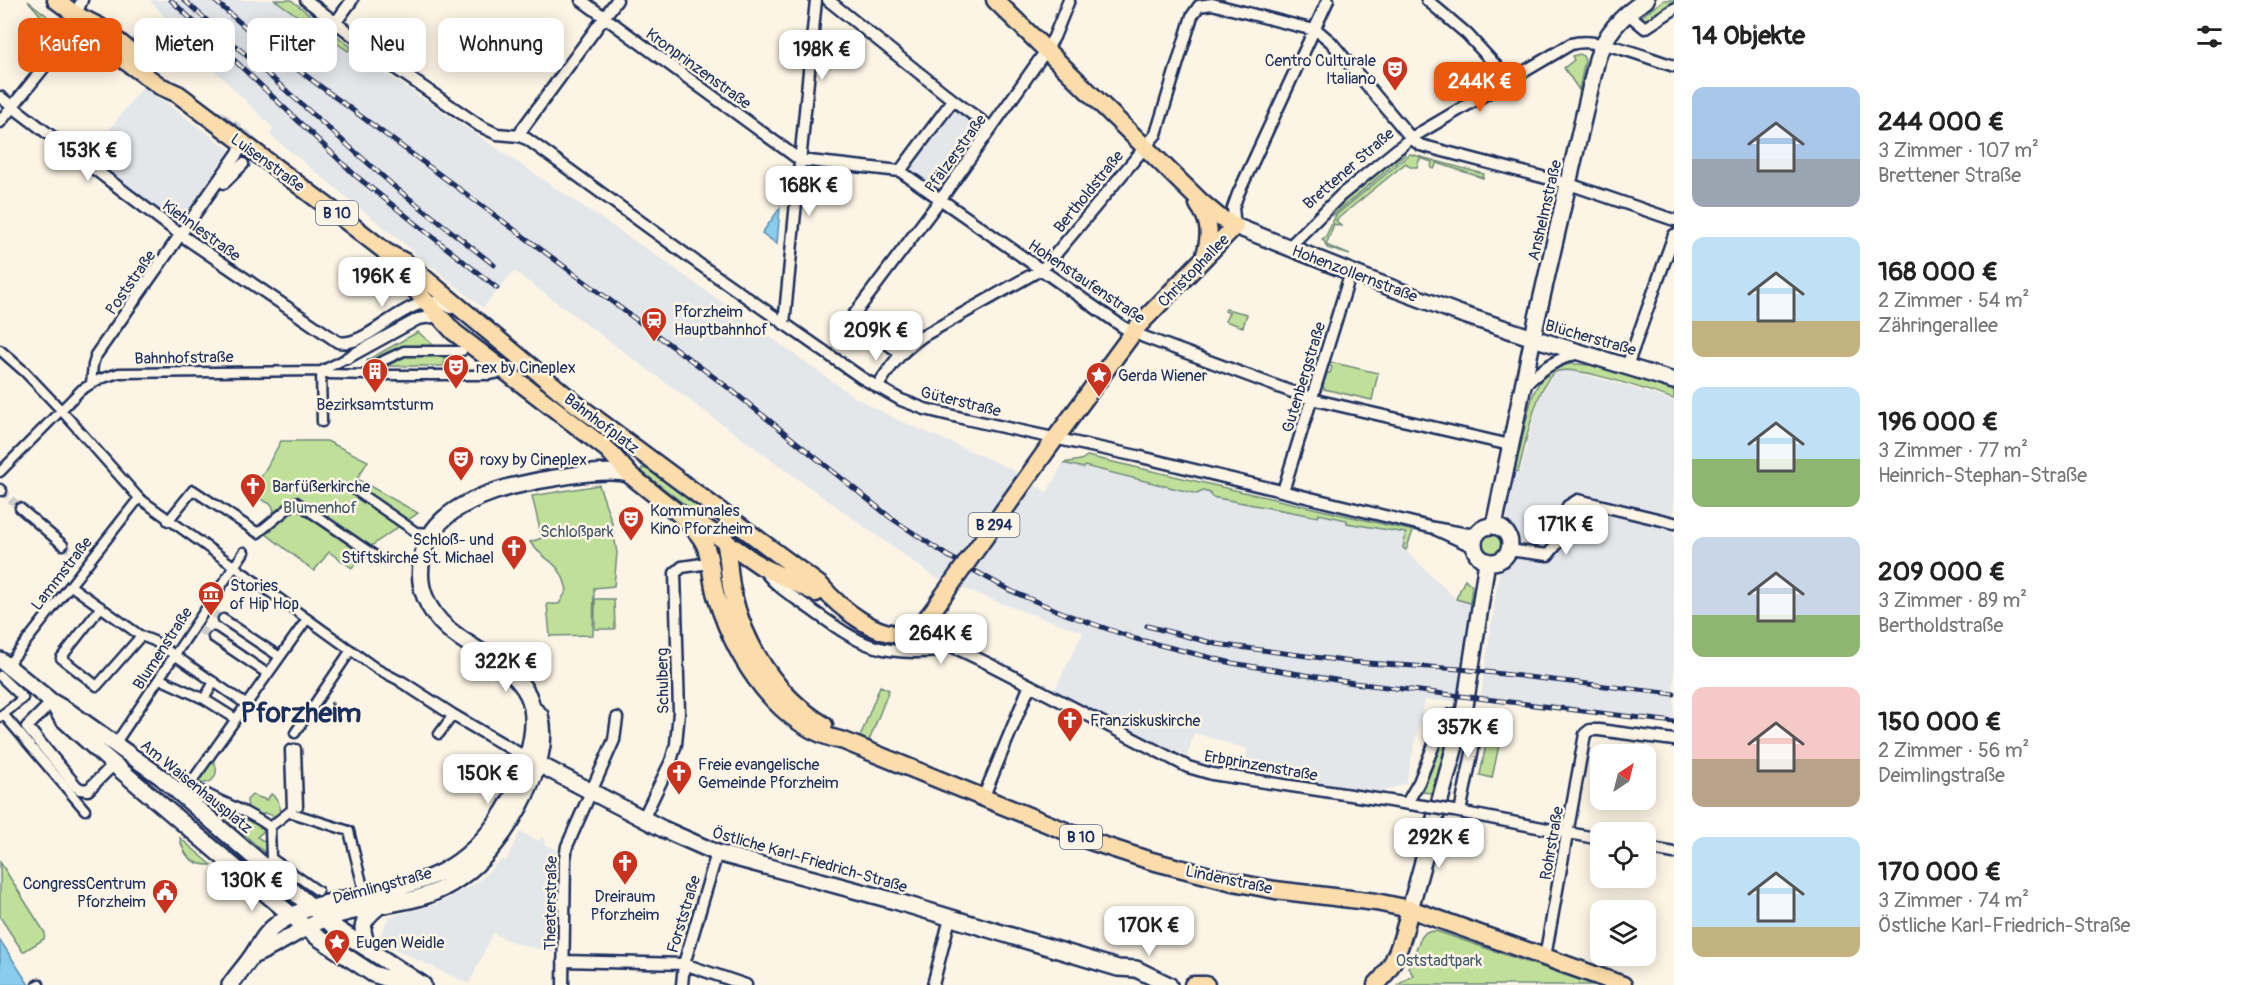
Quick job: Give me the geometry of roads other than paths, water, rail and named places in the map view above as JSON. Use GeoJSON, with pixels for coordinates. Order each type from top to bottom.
{"type":"FeatureCollection","features":[{"type":"Feature","properties":{"kind":"main road","name":"Luisenstraße"},"geometry":{"type":"LineString","coordinates":[[56,0],[77,5],[100,27],[165,78],[178,94],[386,252],[405,262],[476,321]]}},
{"type":"Feature","properties":{"kind":"main road","name":"Hohenzollernstraße"},"geometry":{"type":"LineString","coordinates":[[995,0],[1215,214],[1235,226],[1289,248],[1533,338]]}},
{"type":"Feature","properties":{"kind":"main road"},"geometry":{"type":"LineString","coordinates":[[1603,44],[1613,28],[1627,13],[1646,0]]}},
{"type":"Feature","properties":{"kind":"main road","name":"Anshelmstraße"},"geometry":{"type":"LineString","coordinates":[[1494,526],[1533,338],[1594,70],[1603,44]]}},
{"type":"Feature","properties":{"kind":"main road","name":"Hohenzollernstraße"},"geometry":{"type":"LineString","coordinates":[[1187,188],[1204,212],[1209,224],[1210,236],[1204,258]]}},
{"type":"Feature","properties":{"kind":"main road","name":"Christophallee"},"geometry":{"type":"LineString","coordinates":[[833,599],[872,627],[892,633],[906,632],[919,625],[928,616],[1054,438],[1133,332],[1235,226]]}},
{"type":"Feature","properties":{"kind":"main road","name":"Luisenstraße"},"geometry":{"type":"LineString","coordinates":[[386,252],[396,269],[425,302]]}},
{"type":"Feature","properties":{"kind":"main road","name":"Bahnhofplatz"},"geometry":{"type":"LineString","coordinates":[[425,302],[454,332],[608,450],[630,475],[678,513],[704,526],[726,543]]}},
{"type":"Feature","properties":{"kind":"main road","name":"Bahnhofplatz"},"geometry":{"type":"LineString","coordinates":[[476,321],[560,391],[716,509]]}},
{"type":"Feature","properties":{"kind":"main road","name":"Blücherstraße"},"geometry":{"type":"LineString","coordinates":[[1533,338],[1674,381]]}},
{"type":"Feature","properties":{"kind":"main road","name":"Bahnhofplatz"},"geometry":{"type":"LineString","coordinates":[[616,459],[645,456]]}},
{"type":"Feature","properties":{"kind":"main road"},"geometry":{"type":"LineString","coordinates":[[569,476],[616,459]]}},
{"type":"Feature","properties":{"kind":"main road"},"geometry":{"type":"LineString","coordinates":[[533,761],[542,742],[540,715],[532,709],[523,688],[509,672],[452,633],[438,620],[429,606],[422,586],[421,567],[424,551],[432,533],[452,513],[484,496],[512,487],[569,476],[615,471],[630,475]]}},
{"type":"Feature","properties":{"kind":"main road","name":"B 10"},"geometry":{"type":"LineString","coordinates":[[716,509],[726,543]]}},
{"type":"Feature","properties":{"kind":"main road","name":"B 294"},"geometry":{"type":"LineString","coordinates":[[716,509],[821,586],[833,599]]}},
{"type":"Feature","properties":{"kind":"main road","name":"Lindenstraße"},"geometry":{"type":"LineString","coordinates":[[678,513],[703,540],[715,594],[725,621],[764,689],[788,714],[804,726],[828,738],[844,741],[1109,848],[1187,871],[1260,887],[1376,902],[1410,909],[1623,985]]}},
{"type":"Feature","properties":{"kind":"main road"},"geometry":{"type":"LineString","coordinates":[[1494,526],[1505,532],[1509,550],[1499,560],[1487,561],[1479,556],[1476,540],[1484,528],[1494,526]]}},
{"type":"Feature","properties":{"kind":"main road","name":"B 294"},"geometry":{"type":"LineString","coordinates":[[726,543],[754,561],[816,594],[833,599]]}},
{"type":"Feature","properties":{"kind":"main road","name":"Lindenstraße"},"geometry":{"type":"LineString","coordinates":[[726,543],[730,578],[740,617],[755,651],[772,678],[794,704],[844,741]]}},
{"type":"Feature","properties":{"kind":"main road"},"geometry":{"type":"LineString","coordinates":[[730,578],[736,561],[740,559],[754,561],[766,556],[769,553],[768,547]]}},
{"type":"Feature","properties":{"kind":"main road"},"geometry":{"type":"LineString","coordinates":[[1376,985],[1388,972],[1398,953],[1464,713],[1487,561]]}},
{"type":"Feature","properties":{"kind":"main road","name":"Am Waisenhausplatz"},"geometry":{"type":"LineString","coordinates":[[2,667],[186,789],[268,868],[343,934],[419,983]]}},
{"type":"Feature","properties":{"kind":"main road","name":"Am Waisenhausplatz"},"geometry":{"type":"LineString","coordinates":[[52,702],[62,718],[113,765],[305,928],[370,980],[419,983]]}},
{"type":"Feature","properties":{"kind":"main road","name":"Östliche Karl-Friedrich-Straße"},"geometry":{"type":"LineString","coordinates":[[533,761],[643,819],[717,853],[1118,968],[1148,985]]}},
{"type":"Feature","properties":{"kind":"main road","name":"Deimlingstraße"},"geometry":{"type":"LineString","coordinates":[[230,985],[269,930],[291,915],[312,906],[421,882],[442,874],[461,862],[487,835],[505,810],[533,761]]}},
{"type":"Feature","properties":{"kind":"main road","name":"Deimlingstraße"},"geometry":{"type":"LineString","coordinates":[[252,956],[326,919],[437,891],[470,870],[497,843],[508,828],[526,793],[533,761]]}},
{"type":"Feature","properties":{"kind":"main road"},"geometry":{"type":"LineString","coordinates":[[250,881],[259,880],[265,876],[268,868]]}},
{"type":"Feature","properties":{"kind":"main road"},"geometry":{"type":"LineString","coordinates":[[263,892],[270,914],[269,930]]}},
{"type":"Feature","properties":{"kind":"main road"},"geometry":{"type":"LineString","coordinates":[[370,951],[363,934],[363,927],[369,915],[380,907]]}},
{"type":"Feature","properties":{"kind":"main road","name":"Östliche Karl-Friedrich-Straße"},"geometry":{"type":"LineString","coordinates":[[1118,968],[1136,969],[1169,985]]}},
{"type":"Feature","properties":{"kind":"main road"},"geometry":{"type":"LineString","coordinates":[[1193,985],[1206,985]]}},
{"type":"Feature","properties":{"kind":"street","name":"Güterstraße"},"geometry":{"type":"LineString","coordinates":[[306,0],[331,18]]}},
{"type":"Feature","properties":{"kind":"street"},"geometry":{"type":"LineString","coordinates":[[337,21],[352,0]]}},
{"type":"Feature","properties":{"kind":"street","name":"Kronprinzenstraße"},"geometry":{"type":"LineString","coordinates":[[581,0],[800,160]]}},
{"type":"Feature","properties":{"kind":"street"},"geometry":{"type":"LineString","coordinates":[[519,136],[617,0]]}},
{"type":"Feature","properties":{"kind":"street"},"geometry":{"type":"LineString","coordinates":[[784,324],[816,0]]}},
{"type":"Feature","properties":{"kind":"street"},"geometry":{"type":"LineString","coordinates":[[828,0],[991,128]]}},
{"type":"Feature","properties":{"kind":"street","name":"Pfälzerstraße"},"geometry":{"type":"LineString","coordinates":[[900,353],[853,315],[940,200],[1047,49],[1069,0]]}},
{"type":"Feature","properties":{"kind":"street","name":"Christophallee"},"geometry":{"type":"LineString","coordinates":[[1235,226],[1233,208],[1238,194],[1328,0]]}},
{"type":"Feature","properties":{"kind":"street"},"geometry":{"type":"LineString","coordinates":[[1427,0],[1467,34],[1509,80]]}},
{"type":"Feature","properties":{"kind":"street"},"geometry":{"type":"LineString","coordinates":[[1197,3],[1212,4],[1315,30],[1332,42],[1411,138],[1423,146],[1569,184],[1674,220]]}},
{"type":"Feature","properties":{"kind":"street","name":"Bertholdstraße"},"geometry":{"type":"LineString","coordinates":[[877,387],[900,353],[923,336],[1042,269],[1144,147],[1158,130],[1197,3]]}},
{"type":"Feature","properties":{"kind":"street"},"geometry":{"type":"LineString","coordinates":[[0,122],[65,41],[77,5]]}},
{"type":"Feature","properties":{"kind":"street"},"geometry":{"type":"LineString","coordinates":[[1627,13],[1645,28],[1674,9]]}},
{"type":"Feature","properties":{"kind":"street","name":"Güterstraße"},"geometry":{"type":"LineString","coordinates":[[337,23],[398,70],[480,126],[497,134],[527,139],[784,324],[895,397],[925,409],[1283,491],[1434,528],[1447,536],[1476,540]]}},
{"type":"Feature","properties":{"kind":"street","name":"Brettener Straße"},"geometry":{"type":"LineString","coordinates":[[1289,248],[1341,195],[1411,138],[1571,44],[1580,42],[1603,44],[1674,66]]}},
{"type":"Feature","properties":{"kind":"street"},"geometry":{"type":"LineString","coordinates":[[178,94],[194,96],[219,115]]}},
{"type":"Feature","properties":{"kind":"street","name":"Kiehnlestraße"},"geometry":{"type":"LineString","coordinates":[[0,97],[181,235],[338,342],[352,342],[410,308],[425,302]]}},
{"type":"Feature","properties":{"kind":"street","name":"Pfälzerstraße"},"geometry":{"type":"LineString","coordinates":[[900,171],[953,100]]}},
{"type":"Feature","properties":{"kind":"street","name":"Poststraße"},"geometry":{"type":"LineString","coordinates":[[91,383],[96,355],[205,203],[244,144]]}},
{"type":"Feature","properties":{"kind":"street","name":"Hohenstaufenstraße"},"geometry":{"type":"LineString","coordinates":[[800,160],[900,171],[1123,327],[1156,342],[1311,399],[1510,445]]}},
{"type":"Feature","properties":{"kind":"street","name":"Poststraße"},"geometry":{"type":"LineString","coordinates":[[205,203],[243,164]]}},
{"type":"Feature","properties":{"kind":"street"},"geometry":{"type":"LineString","coordinates":[[1627,366],[1674,235]]}},
{"type":"Feature","properties":{"kind":"street","name":"Gutenbergstraße"},"geometry":{"type":"LineString","coordinates":[[1283,491],[1351,272]]}},
{"type":"Feature","properties":{"kind":"street"},"geometry":{"type":"LineString","coordinates":[[418,319],[425,310],[425,302],[441,302],[476,321]]}},
{"type":"Feature","properties":{"kind":"street","name":"Bahnhofstraße"},"geometry":{"type":"LineString","coordinates":[[321,371],[418,319],[439,316]]}},
{"type":"Feature","properties":{"kind":"street","name":"Östliche Karl-Friedrich-Straße"},"geometry":{"type":"LineString","coordinates":[[0,350],[25,372],[61,410],[139,498],[168,521],[377,669],[402,682],[453,715],[502,740],[533,761]]}},
{"type":"Feature","properties":{"kind":"street"},"geometry":{"type":"LineString","coordinates":[[368,375],[372,366],[404,351],[462,351]]}},
{"type":"Feature","properties":{"kind":"street"},"geometry":{"type":"LineString","coordinates":[[1524,386],[1541,369],[1566,356],[1580,352]]}},
{"type":"Feature","properties":{"kind":"street"},"geometry":{"type":"LineString","coordinates":[[321,371],[322,422]]}},
{"type":"Feature","properties":{"kind":"street","name":"Bahnhofstraße"},"geometry":{"type":"LineString","coordinates":[[0,471],[91,383],[119,373],[321,371],[330,374],[368,375],[489,375],[505,372]]}},
{"type":"Feature","properties":{"kind":"street"},"geometry":{"type":"LineString","coordinates":[[168,521],[193,490],[258,533],[296,502],[374,555]]}},
{"type":"Feature","properties":{"kind":"street"},"geometry":{"type":"LineString","coordinates":[[355,490],[416,532],[432,533]]}},
{"type":"Feature","properties":{"kind":"street","name":"Lammstraße"},"geometry":{"type":"LineString","coordinates":[[2,667],[71,586],[85,561],[139,498]]}},
{"type":"Feature","properties":{"kind":"street"},"geometry":{"type":"LineString","coordinates":[[1509,550],[1548,555],[1556,545],[1569,506],[1578,500],[1674,523]]}},
{"type":"Feature","properties":{"kind":"street"},"geometry":{"type":"LineString","coordinates":[[20,508],[63,545]]}},
{"type":"Feature","properties":{"kind":"street","name":"Blumenstraße"},"geometry":{"type":"LineString","coordinates":[[115,744],[175,656],[197,628],[244,552]]}},
{"type":"Feature","properties":{"kind":"street"},"geometry":{"type":"LineString","coordinates":[[754,561],[779,587],[851,638],[865,645],[897,652],[918,653],[938,651],[943,642]]}},
{"type":"Feature","properties":{"kind":"street","name":"Schulberg"},"geometry":{"type":"LineString","coordinates":[[643,819],[671,761],[676,744],[679,712],[675,573],[682,567],[709,563]]}},
{"type":"Feature","properties":{"kind":"street"},"geometry":{"type":"LineString","coordinates":[[71,586],[141,636],[154,641],[247,705]]}},
{"type":"Feature","properties":{"kind":"street"},"geometry":{"type":"LineString","coordinates":[[101,607],[61,658],[97,686],[141,636]]}},
{"type":"Feature","properties":{"kind":"street"},"geometry":{"type":"LineString","coordinates":[[223,619],[280,657]]}},
{"type":"Feature","properties":{"kind":"street"},"geometry":{"type":"LineString","coordinates":[[270,827],[246,812],[186,789],[307,619]]}},
{"type":"Feature","properties":{"kind":"street","name":"Erbprinzenstraße"},"geometry":{"type":"LineString","coordinates":[[935,632],[943,642],[1188,767],[1204,772],[1457,811],[1590,837]]}},
{"type":"Feature","properties":{"kind":"street"},"geometry":{"type":"LineString","coordinates":[[213,637],[268,674]]}},
{"type":"Feature","properties":{"kind":"street"},"geometry":{"type":"LineString","coordinates":[[295,733],[351,650]]}},
{"type":"Feature","properties":{"kind":"street"},"geometry":{"type":"LineString","coordinates":[[2,667],[23,698],[2,716],[85,810]]}},
{"type":"Feature","properties":{"kind":"street"},"geometry":{"type":"LineString","coordinates":[[160,679],[204,699],[236,719]]}},
{"type":"Feature","properties":{"kind":"street"},"geometry":{"type":"LineString","coordinates":[[204,699],[214,682]]}},
{"type":"Feature","properties":{"kind":"street"},"geometry":{"type":"LineString","coordinates":[[983,798],[1030,685]]}},
{"type":"Feature","properties":{"kind":"street"},"geometry":{"type":"LineString","coordinates":[[52,702],[27,727],[76,786],[88,790],[113,765]]}},
{"type":"Feature","properties":{"kind":"street"},"geometry":{"type":"LineString","coordinates":[[1407,803],[1419,782],[1443,722],[1451,715],[1464,713],[1477,729],[1457,811]]}},
{"type":"Feature","properties":{"kind":"street"},"geometry":{"type":"LineString","coordinates":[[439,734],[453,715]]}},
{"type":"Feature","properties":{"kind":"street","name":"Theaterstraße"},"geometry":{"type":"LineString","coordinates":[[563,985],[566,852],[614,740],[616,718]]}},
{"type":"Feature","properties":{"kind":"street","name":"Rohrstraße"},"geometry":{"type":"LineString","coordinates":[[1545,957],[1585,734],[1590,730],[1599,730],[1674,740]]}},
{"type":"Feature","properties":{"kind":"street"},"geometry":{"type":"LineString","coordinates":[[270,827],[292,810],[293,749],[298,806]]}},
{"type":"Feature","properties":{"kind":"street"},"geometry":{"type":"LineString","coordinates":[[289,812],[349,831],[365,895]]}},
{"type":"Feature","properties":{"kind":"street"},"geometry":{"type":"LineString","coordinates":[[270,827],[271,858],[318,891]]}},
{"type":"Feature","properties":{"kind":"street"},"geometry":{"type":"LineString","coordinates":[[1656,850],[1674,853]]}},
{"type":"Feature","properties":{"kind":"street","name":"Forststraße"},"geometry":{"type":"LineString","coordinates":[[682,985],[684,964],[717,853]]}},
{"type":"Feature","properties":{"kind":"street"},"geometry":{"type":"LineString","coordinates":[[933,985],[950,918]]}},
{"type":"Feature","properties":{"kind":"street"},"geometry":{"type":"LineString","coordinates":[[563,961],[684,964],[746,985]]}},
{"type":"Feature","properties":{"kind":"water"},"geometry":{"type":"Polygon","coordinates":[[[780,208],[777,244],[762,233],[780,208]]]}},
{"type":"Feature","properties":{"kind":"water"},"geometry":{"type":"Polygon","coordinates":[[[0,940],[29,985],[0,985],[0,940]]]}},
{"type":"Feature","properties":{"kind":"tunnel"},"geometry":{"type":"LineString","coordinates":[[219,115],[246,135],[252,143],[250,153],[243,164]]}},
{"type":"Feature","properties":{"kind":"tunnel"},"geometry":{"type":"LineString","coordinates":[[2,491],[20,508]]}},
{"type":"Feature","properties":{"kind":"tunnel"},"geometry":{"type":"LineString","coordinates":[[63,545],[81,558]]}},
{"type":"Feature","properties":{"kind":"tunnel"},"geometry":{"type":"LineString","coordinates":[[211,612],[223,619]]}},
{"type":"Feature","properties":{"kind":"tunnel"},"geometry":{"type":"LineString","coordinates":[[200,630],[213,637]]}},
{"type":"Feature","properties":{"kind":"railway"},"geometry":{"type":"LineString","coordinates":[[171,0],[356,176],[497,288]]}},
{"type":"Feature","properties":{"kind":"railway"},"geometry":{"type":"LineString","coordinates":[[184,0],[396,188],[494,265]]}},
{"type":"Feature","properties":{"kind":"railway"},"geometry":{"type":"LineString","coordinates":[[214,0],[274,52],[730,389],[891,518],[948,556],[1011,591],[1068,615],[1136,639],[1232,663],[1354,683],[1674,722]]}},
{"type":"Feature","properties":{"kind":"railway"},"geometry":{"type":"LineString","coordinates":[[1147,626],[1216,644],[1352,662],[1460,669],[1674,694]]}},
{"type":"Feature","properties":{"kind":"place","name":"Centro Culturale Italiano"},"geometry":{"type":"Point","coordinates":[1395,92]}},
{"type":"Feature","properties":{"kind":"place","name":"Pforzheim Hauptbahnhof"},"geometry":{"type":"Point","coordinates":[654,343]}},
{"type":"Feature","properties":{"kind":"place","name":"rex by Cineplex"},"geometry":{"type":"Point","coordinates":[456,390]}},
{"type":"Feature","properties":{"kind":"place","name":"Bezirksamtsturm"},"geometry":{"type":"Point","coordinates":[375,394]}},
{"type":"Feature","properties":{"kind":"place","name":"Gerda Wiener"},"geometry":{"type":"Point","coordinates":[1099,398]}},
{"type":"Feature","properties":{"kind":"place","name":"roxy by Cineplex"},"geometry":{"type":"Point","coordinates":[461,482]}},
{"type":"Feature","properties":{"kind":"place","name":"Barfüßerkirche"},"geometry":{"type":"Point","coordinates":[253,509]}},
{"type":"Feature","properties":{"kind":"place","name":"Kommunales Kino Pforzheim"},"geometry":{"type":"Point","coordinates":[631,542]}},
{"type":"Feature","properties":{"kind":"place","name":"Schloß- und Stiftskirche St. Michael"},"geometry":{"type":"Point","coordinates":[514,571]}},
{"type":"Feature","properties":{"kind":"place","name":"Stories of Hip Hop"},"geometry":{"type":"Point","coordinates":[211,617]}},
{"type":"Feature","properties":{"kind":"place","name":"Franziskuskirche"},"geometry":{"type":"Point","coordinates":[1070,743]}},
{"type":"Feature","properties":{"kind":"place","name":"Freie evangelische Gemeinde Pforzheim"},"geometry":{"type":"Point","coordinates":[679,796]}},
{"type":"Feature","properties":{"kind":"place","name":"Dreiraum Pforzheim"},"geometry":{"type":"Point","coordinates":[625,886]}},
{"type":"Feature","properties":{"kind":"place","name":"CongressCentrum Pforzheim"},"geometry":{"type":"Point","coordinates":[165,915]}},
{"type":"Feature","properties":{"kind":"place","name":"Eugen Weidle"},"geometry":{"type":"Point","coordinates":[337,965]}},
{"type":"Feature","properties":{"kind":"district","name":"Pforzheim"},"geometry":{"type":"Point","coordinates":[301,712]}},
{"type":"Feature","properties":{"kind":"park label","name":"Blumenhof"},"geometry":{"type":"Point","coordinates":[320,507]}},
{"type":"Feature","properties":{"kind":"park label","name":"Schloßpark"},"geometry":{"type":"Point","coordinates":[577,531]}},
{"type":"Feature","properties":{"kind":"park label","name":"Oststadtpark"},"geometry":{"type":"Point","coordinates":[1439,960]}}]}
